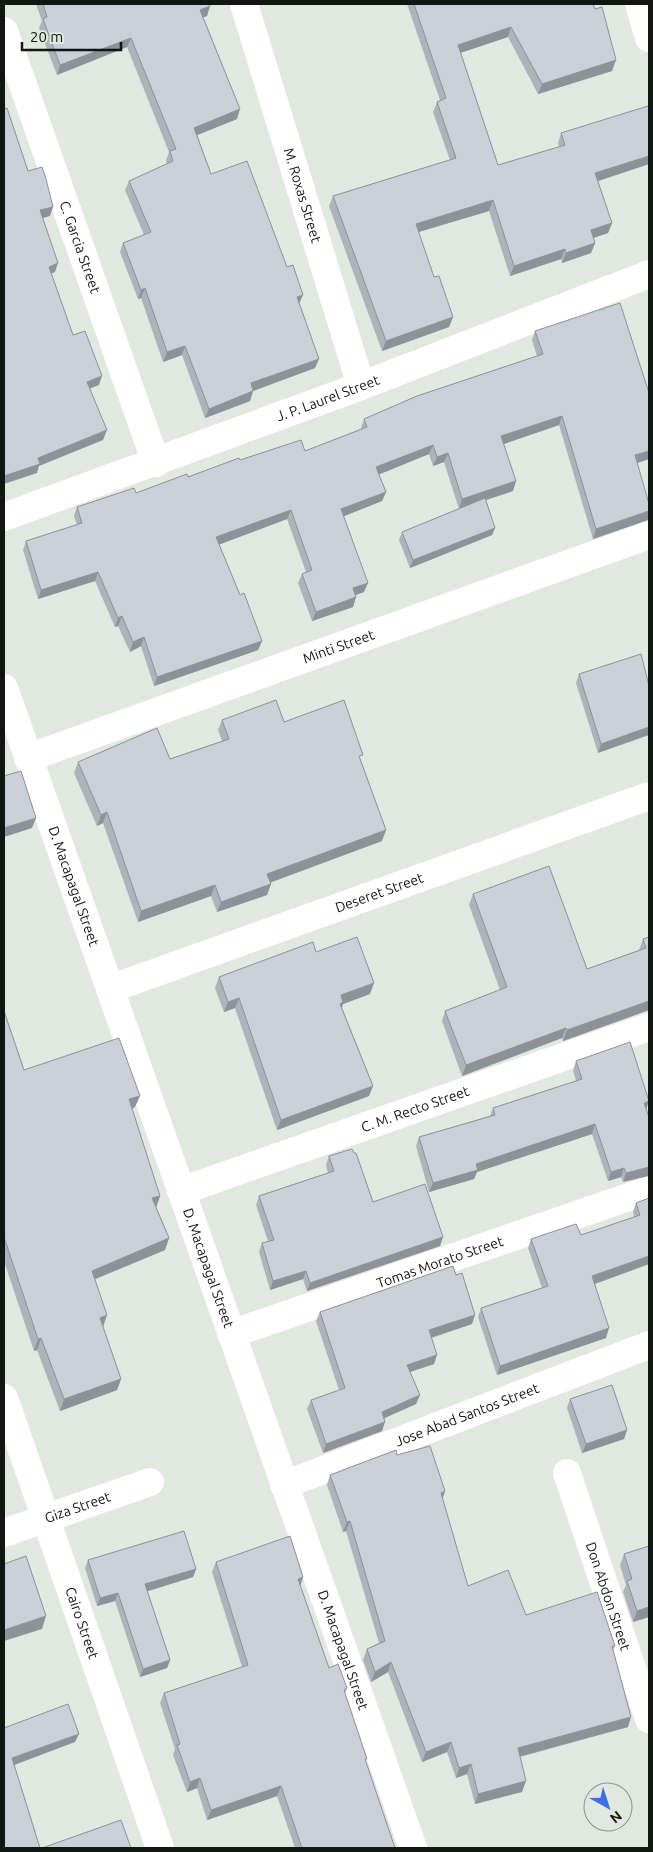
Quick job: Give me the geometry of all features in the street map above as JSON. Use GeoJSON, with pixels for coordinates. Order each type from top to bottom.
{"type":"FeatureCollection","features":[{"type":"Feature","properties":{"kind":"street","name":"M. Roxas Street"},"geometry":{"type":"LineString","coordinates":[[244,4],[362,386]]}},
{"type":"Feature","properties":{"kind":"street"},"geometry":{"type":"LineString","coordinates":[[639,4],[649,38]]}},
{"type":"Feature","properties":{"kind":"street","name":"C. Garcia Street"},"geometry":{"type":"LineString","coordinates":[[4,32],[156,463]]}},
{"type":"Feature","properties":{"kind":"street","name":"J. P. Laurel Street"},"geometry":{"type":"LineString","coordinates":[[4,517],[156,463],[362,386],[649,274]]}},
{"type":"Feature","properties":{"kind":"street","name":"Minti Street"},"geometry":{"type":"LineString","coordinates":[[28,758],[649,535]]}},
{"type":"Feature","properties":{"kind":"street","name":"D. Macapagal Street"},"geometry":{"type":"LineString","coordinates":[[4,688],[413,1848]]}},
{"type":"Feature","properties":{"kind":"street","name":"Deseret Street"},"geometry":{"type":"LineString","coordinates":[[110,989],[649,796]]}},
{"type":"Feature","properties":{"kind":"street","name":"C. M. Recto Street"},"geometry":{"type":"LineString","coordinates":[[181,1191],[649,1027]]}},
{"type":"Feature","properties":{"kind":"street","name":"Tomas Morato Street"},"geometry":{"type":"LineString","coordinates":[[231,1334],[649,1190]]}},
{"type":"Feature","properties":{"kind":"street","name":"Jose Abad Santos Street"},"geometry":{"type":"LineString","coordinates":[[284,1485],[649,1345]]}},
{"type":"Feature","properties":{"kind":"street","name":"Cairo Street"},"geometry":{"type":"LineString","coordinates":[[4,1398],[160,1848]]}},
{"type":"Feature","properties":{"kind":"street","name":"Don Abdon Street"},"geometry":{"type":"LineString","coordinates":[[566,1473],[649,1719]]}},
{"type":"Feature","properties":{"kind":"street","name":"Giza Street"},"geometry":{"type":"LineString","coordinates":[[4,1532],[150,1482]]}},
{"type":"Feature","properties":{"kind":"building"},"geometry":{"type":"Polygon","coordinates":[[[43,4],[209,4],[210,6],[200,10],[240,109],[194,128],[211,174],[247,161],[287,267],[293,265],[303,295],[297,297],[319,359],[251,383],[253,391],[209,409],[185,346],[167,352],[145,288],[141,290],[123,243],[151,232],[129,181],[173,161],[170,151],[176,149],[131,38],[60,65],[43,19],[47,17],[43,4]]]}},
{"type":"Feature","properties":{"kind":"building"},"geometry":{"type":"Polygon","coordinates":[[[414,4],[593,4],[595,9],[602,7],[616,60],[542,84],[511,27],[458,45],[498,165],[565,145],[561,133],[648,106],[649,156],[595,173],[612,223],[591,230],[595,243],[566,253],[565,249],[514,266],[493,200],[416,224],[434,277],[439,276],[453,317],[386,341],[333,196],[456,158],[437,102],[446,98],[414,4]]]}},
{"type":"Feature","properties":{"kind":"building"},"geometry":{"type":"Polygon","coordinates":[[[7,108],[28,171],[42,167],[46,179],[53,207],[40,210],[58,263],[49,267],[73,335],[85,331],[102,376],[87,382],[107,430],[38,458],[40,464],[4,476],[4,109],[7,108]]]}},
{"type":"Feature","properties":{"kind":"building"},"geometry":{"type":"Polygon","coordinates":[[[620,303],[649,393],[649,451],[635,455],[649,504],[649,511],[596,529],[562,416],[501,436],[516,481],[462,499],[448,453],[437,457],[433,445],[376,467],[386,492],[341,509],[368,583],[353,588],[356,597],[316,612],[302,574],[312,570],[291,510],[216,537],[240,595],[244,593],[262,641],[157,677],[144,637],[133,642],[122,616],[118,618],[98,572],[41,590],[26,541],[82,523],[77,507],[134,488],[136,493],[187,474],[188,477],[239,458],[240,460],[301,440],[305,451],[367,427],[364,419],[417,396],[543,354],[535,331],[620,303]]]}},
{"type":"Feature","properties":{"kind":"building"},"geometry":{"type":"Polygon","coordinates":[[[485,498],[495,528],[413,560],[402,532],[485,498]]]}},
{"type":"Feature","properties":{"kind":"building"},"geometry":{"type":"Polygon","coordinates":[[[641,654],[649,686],[649,727],[601,744],[579,674],[641,654]]]}},
{"type":"Feature","properties":{"kind":"building"},"geometry":{"type":"Polygon","coordinates":[[[276,700],[284,722],[344,700],[363,755],[359,756],[386,830],[267,874],[271,884],[221,902],[215,885],[141,911],[107,812],[101,815],[78,762],[157,728],[170,759],[229,739],[222,720],[276,700]]]}},
{"type":"Feature","properties":{"kind":"building"},"geometry":{"type":"Polygon","coordinates":[[[21,771],[36,818],[4,828],[4,776],[21,771]]]}},
{"type":"Feature","properties":{"kind":"building"},"geometry":{"type":"Polygon","coordinates":[[[549,866],[587,969],[646,948],[643,939],[649,937],[649,1001],[567,1030],[566,1028],[466,1065],[445,1011],[507,987],[473,894],[549,866]]]}},
{"type":"Feature","properties":{"kind":"building"},"geometry":{"type":"Polygon","coordinates":[[[357,937],[374,983],[341,995],[343,1002],[340,1004],[373,1086],[281,1120],[239,998],[228,1002],[219,977],[313,942],[316,952],[357,937]]]}},
{"type":"Feature","properties":{"kind":"building"},"geometry":{"type":"Polygon","coordinates":[[[4,1011],[24,1070],[119,1038],[140,1096],[129,1099],[160,1196],[152,1198],[169,1238],[92,1271],[107,1315],[100,1318],[121,1379],[64,1399],[41,1338],[38,1339],[4,1237],[4,1011]]]}},
{"type":"Feature","properties":{"kind":"building"},"geometry":{"type":"Polygon","coordinates":[[[630,1042],[649,1101],[644,1103],[649,1117],[649,1167],[626,1173],[624,1168],[611,1172],[595,1124],[476,1164],[478,1170],[433,1183],[419,1137],[495,1115],[493,1108],[582,1079],[576,1061],[630,1042]]]}},
{"type":"Feature","properties":{"kind":"building"},"geometry":{"type":"Polygon","coordinates":[[[352,1149],[356,1153],[373,1202],[425,1184],[443,1237],[310,1283],[306,1271],[273,1281],[262,1243],[274,1240],[259,1196],[334,1171],[329,1156],[352,1149]]]}},
{"type":"Feature","properties":{"kind":"building"},"geometry":{"type":"Polygon","coordinates":[[[649,1198],[649,1256],[592,1276],[609,1328],[500,1366],[481,1308],[548,1286],[531,1239],[576,1224],[581,1235],[640,1215],[636,1203],[649,1198]]]}},
{"type":"Feature","properties":{"kind":"building"},"geometry":{"type":"Polygon","coordinates":[[[453,1266],[456,1275],[462,1273],[475,1315],[429,1330],[437,1355],[407,1365],[420,1395],[382,1412],[385,1422],[326,1444],[311,1400],[345,1388],[320,1312],[453,1266]]]}},
{"type":"Feature","properties":{"kind":"building"},"geometry":{"type":"Polygon","coordinates":[[[612,1385],[627,1430],[586,1444],[570,1399],[612,1385]]]}},
{"type":"Feature","properties":{"kind":"building"},"geometry":{"type":"Polygon","coordinates":[[[430,1446],[445,1491],[441,1493],[468,1586],[508,1570],[526,1615],[597,1592],[615,1646],[612,1646],[631,1717],[518,1748],[526,1781],[478,1794],[471,1764],[459,1768],[451,1742],[426,1752],[391,1662],[375,1672],[367,1649],[385,1641],[350,1521],[347,1522],[330,1475],[396,1450],[397,1455],[430,1446]]]}},
{"type":"Feature","properties":{"kind":"building"},"geometry":{"type":"Polygon","coordinates":[[[184,1531],[196,1569],[145,1584],[170,1660],[143,1669],[118,1593],[100,1598],[88,1560],[184,1531]]]}},
{"type":"Feature","properties":{"kind":"building"},"geometry":{"type":"Polygon","coordinates":[[[290,1536],[303,1577],[298,1579],[329,1668],[338,1664],[347,1688],[344,1690],[395,1848],[302,1848],[281,1786],[211,1810],[200,1778],[190,1782],[177,1745],[180,1744],[164,1693],[248,1665],[216,1562],[290,1536]]]}},
{"type":"Feature","properties":{"kind":"building"},"geometry":{"type":"Polygon","coordinates":[[[649,1546],[649,1607],[637,1611],[627,1581],[632,1579],[624,1554],[649,1546]]]}},
{"type":"Feature","properties":{"kind":"building"},"geometry":{"type":"Polygon","coordinates":[[[26,1556],[46,1616],[4,1630],[4,1564],[26,1556]]]}},
{"type":"Feature","properties":{"kind":"building"},"geometry":{"type":"Polygon","coordinates":[[[68,1704],[79,1734],[12,1758],[40,1848],[4,1848],[4,1728],[68,1704]]]}},
{"type":"Feature","properties":{"kind":"building"},"geometry":{"type":"Polygon","coordinates":[[[121,1820],[131,1848],[42,1848],[121,1820]]]}}]}
